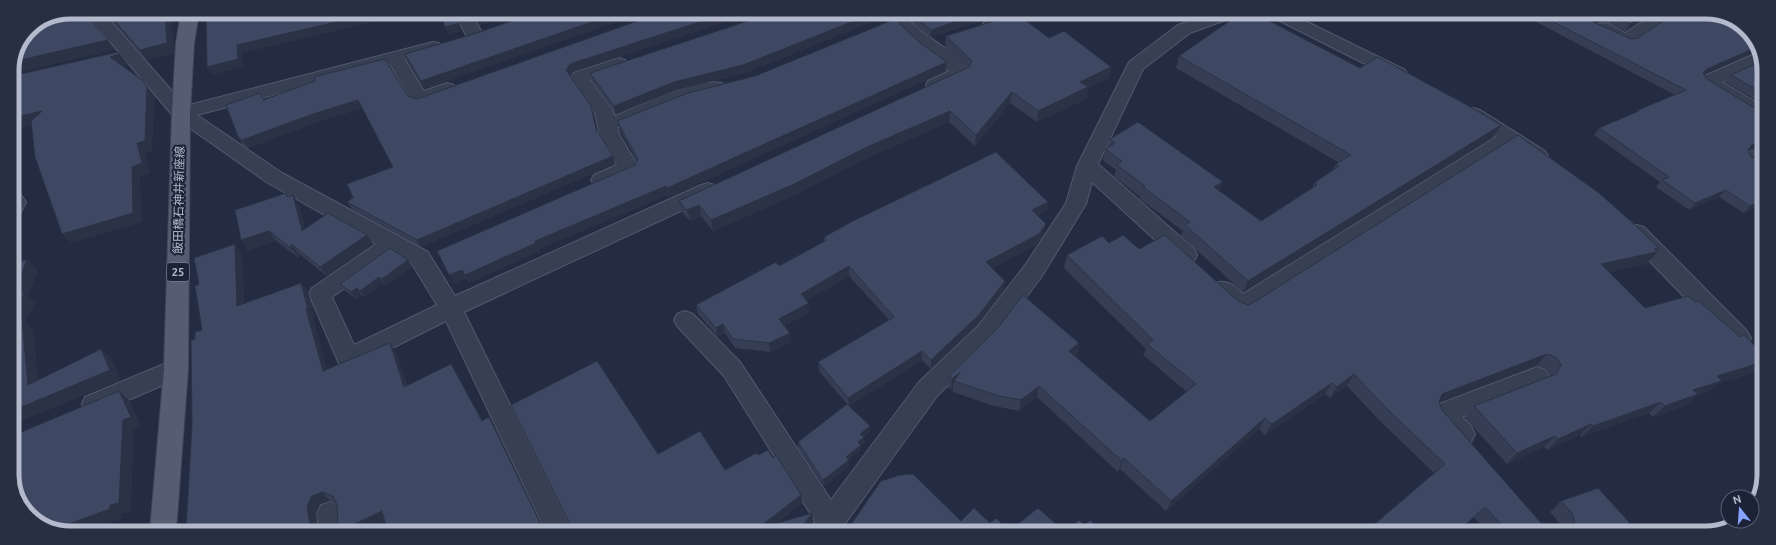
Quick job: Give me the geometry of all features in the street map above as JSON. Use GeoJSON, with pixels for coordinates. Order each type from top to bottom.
{"type":"FeatureCollection","features":[{"type":"Feature","properties":{"kind":"main road","name":"飯田橋石神井新座線"},"geometry":{"type":"LineString","coordinates":[[163,526],[176,369],[181,113],[185,43],[189,19]]}},
{"type":"Feature","properties":{"kind":"street"},"geometry":{"type":"LineString","coordinates":[[100,19],[181,113],[275,178],[393,243],[427,255],[451,308],[557,526]]}},
{"type":"Feature","properties":{"kind":"street"},"geometry":{"type":"LineString","coordinates":[[181,113],[395,58],[468,37],[464,19]]}},
{"type":"Feature","properties":{"kind":"street"},"geometry":{"type":"LineString","coordinates":[[892,19],[927,46],[951,62],[961,73],[918,93]]}},
{"type":"Feature","properties":{"kind":"street"},"geometry":{"type":"LineString","coordinates":[[978,30],[1010,19]]}},
{"type":"Feature","properties":{"kind":"street"},"geometry":{"type":"LineString","coordinates":[[827,526],[928,388],[986,333],[1034,270],[1076,204],[1088,166],[1135,66],[1184,29],[1212,19]]}},
{"type":"Feature","properties":{"kind":"street"},"geometry":{"type":"LineString","coordinates":[[1289,19],[1418,83]]}},
{"type":"Feature","properties":{"kind":"street"},"geometry":{"type":"LineString","coordinates":[[1588,20],[1626,40],[1658,19]]}},
{"type":"Feature","properties":{"kind":"street"},"geometry":{"type":"LineString","coordinates":[[927,46],[948,39]]}},
{"type":"Feature","properties":{"kind":"street"},"geometry":{"type":"LineString","coordinates":[[108,59],[130,54]]}},
{"type":"Feature","properties":{"kind":"street"},"geometry":{"type":"LineString","coordinates":[[395,58],[420,99],[465,83]]}},
{"type":"Feature","properties":{"kind":"street"},"geometry":{"type":"LineString","coordinates":[[585,187],[629,168],[610,136],[604,112],[578,77],[638,58]]}},
{"type":"Feature","properties":{"kind":"street"},"geometry":{"type":"LineString","coordinates":[[1755,58],[1708,81],[1757,112]]}},
{"type":"Feature","properties":{"kind":"street"},"geometry":{"type":"LineString","coordinates":[[608,126],[683,95],[735,82]]}},
{"type":"Feature","properties":{"kind":"street"},"geometry":{"type":"LineString","coordinates":[[1459,105],[1510,136],[1553,168]]}},
{"type":"Feature","properties":{"kind":"street"},"geometry":{"type":"LineString","coordinates":[[1088,166],[1242,306],[1510,136]]}},
{"type":"Feature","properties":{"kind":"street"},"geometry":{"type":"LineString","coordinates":[[393,243],[320,294],[348,359],[451,308],[724,182]]}},
{"type":"Feature","properties":{"kind":"street"},"geometry":{"type":"LineString","coordinates":[[1620,219],[1752,352]]}},
{"type":"Feature","properties":{"kind":"street"},"geometry":{"type":"LineString","coordinates":[[685,320],[732,369],[825,526]]}},
{"type":"Feature","properties":{"kind":"street"},"geometry":{"type":"LineString","coordinates":[[76,412],[176,369]]}},
{"type":"Feature","properties":{"kind":"street"},"geometry":{"type":"LineString","coordinates":[[1479,453],[1443,413],[1537,377]]}},
{"type":"Feature","properties":{"kind":"building"},"geometry":{"type":"Polygon","coordinates":[[[90,19],[108,40],[20,60],[23,50],[34,34],[50,23],[60,20],[90,19]]]}},
{"type":"Feature","properties":{"kind":"building"},"geometry":{"type":"Polygon","coordinates":[[[113,19],[165,19],[167,43],[140,50],[113,19]]]}},
{"type":"Feature","properties":{"kind":"building"},"geometry":{"type":"Polygon","coordinates":[[[206,19],[349,19],[237,45],[238,59],[207,67],[206,19]]]}},
{"type":"Feature","properties":{"kind":"building"},"geometry":{"type":"Polygon","coordinates":[[[443,19],[457,19],[459,23],[445,27],[443,19]]]}},
{"type":"Feature","properties":{"kind":"building"},"geometry":{"type":"Polygon","coordinates":[[[517,19],[601,19],[421,81],[405,54],[477,33],[517,19]]]}},
{"type":"Feature","properties":{"kind":"building"},"geometry":{"type":"Polygon","coordinates":[[[643,19],[709,19],[570,64],[566,70],[591,106],[596,129],[613,156],[417,240],[347,202],[353,198],[347,184],[393,167],[358,100],[316,113],[242,140],[238,137],[226,105],[260,93],[263,100],[315,81],[314,77],[385,59],[408,96],[417,99],[643,19]]]}},
{"type":"Feature","properties":{"kind":"building"},"geometry":{"type":"Polygon","coordinates":[[[754,19],[859,19],[743,65],[674,82],[614,106],[590,73],[754,19]]]}},
{"type":"Feature","properties":{"kind":"building"},"geometry":{"type":"Polygon","coordinates":[[[895,19],[920,43],[947,62],[667,188],[666,186],[535,241],[536,243],[465,275],[462,270],[449,275],[437,251],[635,165],[638,159],[617,121],[688,93],[755,76],[895,19]]]}},
{"type":"Feature","properties":{"kind":"building"},"geometry":{"type":"Polygon","coordinates":[[[917,19],[963,19],[931,30],[917,19]]]}},
{"type":"Feature","properties":{"kind":"building"},"geometry":{"type":"Polygon","coordinates":[[[1001,19],[1024,19],[1049,38],[1064,31],[1111,67],[1080,82],[1088,87],[1038,111],[1012,92],[976,135],[950,111],[867,147],[792,185],[711,220],[699,205],[687,210],[679,201],[969,67],[972,61],[946,36],[1001,19]]]}},
{"type":"Feature","properties":{"kind":"building"},"geometry":{"type":"Polygon","coordinates":[[[1232,19],[1266,19],[1360,68],[1378,57],[1501,125],[1248,281],[1185,225],[1190,222],[1143,187],[1145,186],[1117,165],[1122,161],[1105,149],[1115,143],[1110,139],[1138,122],[1223,182],[1214,187],[1261,221],[1317,185],[1314,183],[1339,166],[1336,164],[1351,155],[1179,56],[1232,19]]]}},
{"type":"Feature","properties":{"kind":"building"},"geometry":{"type":"Polygon","coordinates":[[[1548,19],[1587,19],[1631,39],[1638,38],[1666,19],[1713,19],[1726,23],[1742,34],[1747,39],[1752,49],[1707,69],[1703,73],[1707,79],[1757,110],[1757,143],[1752,145],[1748,150],[1751,157],[1757,158],[1757,203],[1750,206],[1726,190],[1695,203],[1662,180],[1669,177],[1599,128],[1686,90],[1548,19]]]}},
{"type":"Feature","properties":{"kind":"building"},"geometry":{"type":"Polygon","coordinates":[[[1620,19],[1638,19],[1630,24],[1620,19]]]}},
{"type":"Feature","properties":{"kind":"building"},"geometry":{"type":"Polygon","coordinates":[[[118,52],[120,54],[110,57],[142,80],[147,87],[145,141],[137,143],[142,163],[132,167],[133,213],[62,234],[35,157],[31,121],[42,111],[19,116],[19,74],[118,52]]]}},
{"type":"Feature","properties":{"kind":"building"},"geometry":{"type":"Polygon","coordinates":[[[1757,63],[1757,90],[1731,75],[1757,63]]]}},
{"type":"Feature","properties":{"kind":"building"},"geometry":{"type":"Polygon","coordinates":[[[1518,135],[1599,193],[1659,248],[1654,249],[1657,252],[1601,264],[1645,308],[1688,296],[1695,302],[1699,301],[1740,337],[1744,335],[1757,348],[1757,364],[1717,376],[1722,381],[1693,390],[1698,394],[1665,406],[1661,402],[1593,426],[1591,424],[1558,439],[1555,436],[1517,453],[1474,406],[1556,374],[1561,365],[1556,357],[1547,354],[1442,394],[1439,402],[1442,410],[1542,524],[1575,524],[1572,513],[1561,501],[1598,488],[1630,523],[1623,526],[1503,526],[1485,507],[1464,526],[1372,526],[1445,464],[1387,409],[1354,374],[1337,387],[1332,383],[1272,424],[1265,418],[1171,501],[1124,458],[1122,461],[1039,386],[1021,400],[996,395],[954,381],[960,372],[952,379],[949,376],[997,329],[1023,295],[1079,343],[1069,351],[1150,421],[1196,384],[1147,344],[1153,340],[1067,255],[1102,236],[1109,243],[1123,235],[1139,249],[1165,235],[1238,301],[1248,305],[1518,135]]]}},
{"type":"Feature","properties":{"kind":"building"},"geometry":{"type":"Polygon","coordinates":[[[996,152],[1048,202],[1032,210],[1046,224],[1039,234],[986,262],[1005,281],[978,316],[931,360],[922,351],[848,398],[818,362],[894,317],[849,266],[801,294],[809,303],[779,319],[790,333],[769,343],[733,339],[723,324],[716,328],[696,305],[776,262],[779,266],[827,240],[824,237],[851,222],[996,152]]]}},
{"type":"Feature","properties":{"kind":"building"},"geometry":{"type":"Polygon","coordinates":[[[286,193],[287,197],[293,195],[302,231],[328,213],[367,235],[320,267],[291,244],[292,249],[269,231],[241,240],[235,210],[286,193]]]}},
{"type":"Feature","properties":{"kind":"building"},"geometry":{"type":"Polygon","coordinates":[[[235,244],[237,306],[301,283],[308,309],[306,309],[323,371],[390,343],[404,387],[451,364],[482,421],[489,417],[541,525],[570,524],[511,405],[597,361],[658,454],[700,431],[725,470],[756,453],[758,455],[768,450],[773,458],[776,455],[801,495],[761,526],[386,526],[382,511],[350,526],[186,526],[192,425],[191,340],[195,339],[195,332],[202,330],[195,286],[199,284],[194,258],[235,244]],[[322,492],[312,496],[307,506],[310,524],[338,524],[337,505],[333,496],[322,492]]]}},
{"type":"Feature","properties":{"kind":"building"},"geometry":{"type":"Polygon","coordinates":[[[390,248],[408,260],[382,279],[379,277],[360,291],[357,288],[351,292],[340,284],[390,248]]]}},
{"type":"Feature","properties":{"kind":"building"},"geometry":{"type":"Polygon","coordinates":[[[27,260],[19,281],[19,261],[27,260]]]}},
{"type":"Feature","properties":{"kind":"building"},"geometry":{"type":"Polygon","coordinates":[[[24,292],[19,302],[19,293],[24,292]]]}},
{"type":"Feature","properties":{"kind":"building"},"geometry":{"type":"Polygon","coordinates":[[[19,320],[22,320],[28,385],[101,349],[110,370],[19,408],[19,320]]]}},
{"type":"Feature","properties":{"kind":"building"},"geometry":{"type":"Polygon","coordinates":[[[119,391],[131,417],[123,420],[119,503],[110,505],[110,509],[63,526],[50,522],[36,513],[26,501],[20,485],[19,433],[119,391]]]}},
{"type":"Feature","properties":{"kind":"building"},"geometry":{"type":"Polygon","coordinates":[[[847,404],[870,426],[860,434],[864,437],[858,442],[861,445],[846,457],[849,460],[823,480],[798,442],[847,404]]]}},
{"type":"Feature","properties":{"kind":"building"},"geometry":{"type":"Polygon","coordinates":[[[913,474],[961,521],[974,508],[990,523],[996,518],[1004,526],[855,526],[852,523],[881,481],[900,475],[913,474]]]}},
{"type":"Feature","properties":{"kind":"building"},"geometry":{"type":"Polygon","coordinates":[[[1038,508],[1058,526],[1015,526],[1038,508]]]}},
{"type":"Feature","properties":{"kind":"building"},"geometry":{"type":"Polygon","coordinates":[[[812,513],[802,526],[767,526],[812,513]]]}},
{"type":"Feature","properties":{"kind":"building"},"geometry":{"type":"Polygon","coordinates":[[[1079,520],[1085,525],[1090,520],[1097,526],[1073,526],[1079,520]]]}}]}
